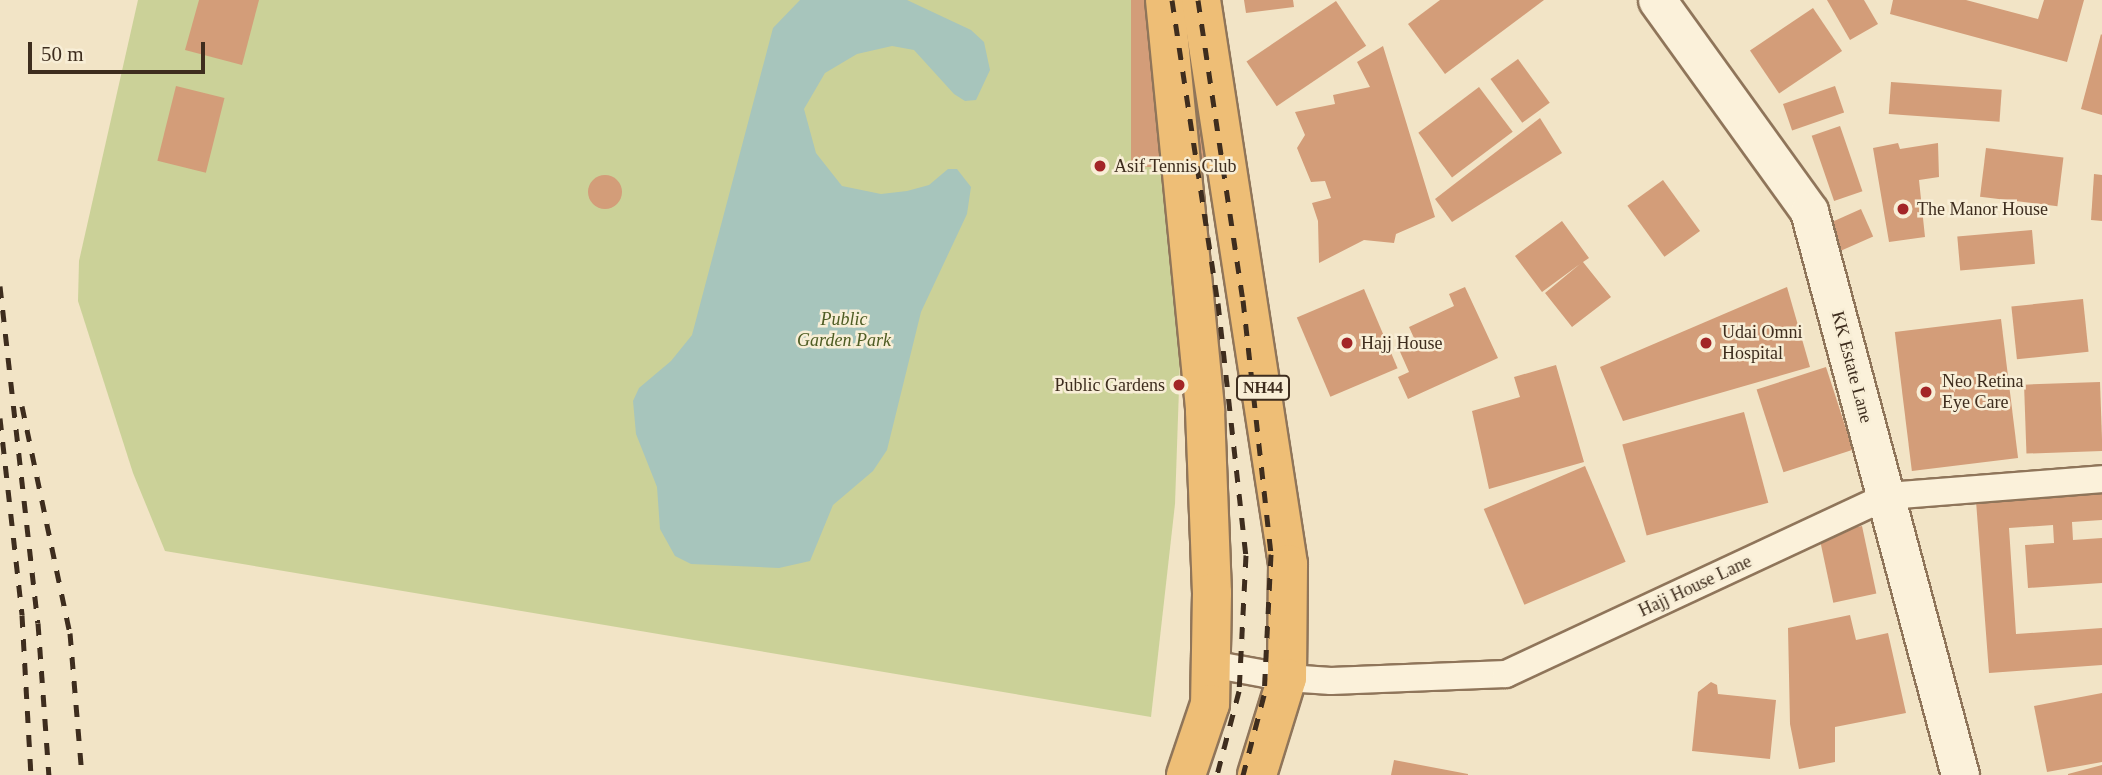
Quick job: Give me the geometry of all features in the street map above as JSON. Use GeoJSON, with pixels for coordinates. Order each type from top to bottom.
{"type":"FeatureCollection","features":[{"type":"Feature","properties":{"kind":"highway"},"geometry":{"type":"LineString","coordinates":[[1165,0],[1205,411],[1210,704],[1186,775]]}},
{"type":"Feature","properties":{"kind":"highway","name":"NH44"},"geometry":{"type":"LineString","coordinates":[[1201,0],[1283,515],[1288,564],[1287,678],[1257,775]]}},
{"type":"Feature","properties":{"kind":"main road","name":"KK Estate Lane"},"geometry":{"type":"LineString","coordinates":[[1657,0],[1810,211],[1888,496],[1960,775]]}},
{"type":"Feature","properties":{"kind":"street","name":"Hajj House Lane"},"geometry":{"type":"LineString","coordinates":[[1211,664],[1287,678],[1331,681],[1506,674],[1888,496],[2102,479]]}},
{"type":"Feature","properties":{"kind":"green space","name":"Public Garden Park"},"geometry":{"type":"Polygon","coordinates":[[[138,0],[1150,0],[1182,302],[1175,504],[1151,717],[165,551],[133,473],[78,301],[79,261],[138,0]]]}},
{"type":"Feature","properties":{"kind":"water"},"geometry":{"type":"Polygon","coordinates":[[[800,0],[907,0],[971,30],[984,42],[990,70],[976,100],[965,101],[954,94],[914,50],[892,46],[857,54],[825,73],[804,109],[816,153],[842,186],[881,194],[907,191],[929,185],[948,169],[957,169],[971,187],[967,214],[921,312],[887,450],[873,471],[833,505],[810,561],[779,568],[691,564],[675,556],[660,529],[657,487],[636,434],[633,401],[639,388],[671,361],[692,335],[773,28],[800,0]]]}},
{"type":"Feature","properties":{"kind":"building"},"geometry":{"type":"Polygon","coordinates":[[[199,0],[259,0],[242,65],[185,50],[199,0]]]}},
{"type":"Feature","properties":{"kind":"building"},"geometry":{"type":"Polygon","coordinates":[[[1131,0],[1210,0],[1210,167],[1131,167],[1131,0]]]}},
{"type":"Feature","properties":{"kind":"building"},"geometry":{"type":"Polygon","coordinates":[[[1244,0],[1293,0],[1294,7],[1246,13],[1244,0]]]}},
{"type":"Feature","properties":{"kind":"building"},"geometry":{"type":"Polygon","coordinates":[[[1440,0],[1544,0],[1445,74],[1408,24],[1440,0]]]}},
{"type":"Feature","properties":{"kind":"building"},"geometry":{"type":"Polygon","coordinates":[[[1827,0],[1864,0],[1878,24],[1850,40],[1827,0]]]}},
{"type":"Feature","properties":{"kind":"building"},"geometry":{"type":"Polygon","coordinates":[[[1893,0],[1966,0],[2038,19],[2044,0],[2084,0],[2067,62],[1890,14],[1893,0]]]}},
{"type":"Feature","properties":{"kind":"building"},"geometry":{"type":"Polygon","coordinates":[[[1336,1],[1366,46],[1277,106],[1246,61],[1336,1]]]}},
{"type":"Feature","properties":{"kind":"building"},"geometry":{"type":"Polygon","coordinates":[[[1813,8],[1842,51],[1779,94],[1750,50],[1813,8]]]}},
{"type":"Feature","properties":{"kind":"building"},"geometry":{"type":"Polygon","coordinates":[[[2102,35],[2102,115],[2081,109],[2102,35]]]}},
{"type":"Feature","properties":{"kind":"building"},"geometry":{"type":"Polygon","coordinates":[[[1383,46],[1435,217],[1396,234],[1394,243],[1364,240],[1319,263],[1318,221],[1312,203],[1331,198],[1325,181],[1311,182],[1297,148],[1305,135],[1295,112],[1335,104],[1333,95],[1370,87],[1357,62],[1383,46]]]}},
{"type":"Feature","properties":{"kind":"building"},"geometry":{"type":"Polygon","coordinates":[[[1518,59],[1550,103],[1522,123],[1490,79],[1518,59]]]}},
{"type":"Feature","properties":{"kind":"building"},"geometry":{"type":"Polygon","coordinates":[[[1891,82],[2002,90],[1999,122],[1889,114],[1891,82]]]}},
{"type":"Feature","properties":{"kind":"building"},"geometry":{"type":"Polygon","coordinates":[[[176,86],[225,98],[206,173],[157,161],[176,86]]]}},
{"type":"Feature","properties":{"kind":"building"},"geometry":{"type":"Polygon","coordinates":[[[1835,86],[1844,112],[1792,130],[1783,104],[1835,86]]]}},
{"type":"Feature","properties":{"kind":"building"},"geometry":{"type":"Polygon","coordinates":[[[1479,87],[1513,132],[1452,177],[1418,133],[1479,87]]]}},
{"type":"Feature","properties":{"kind":"building"},"geometry":{"type":"Polygon","coordinates":[[[1540,118],[1562,153],[1452,222],[1435,199],[1540,118]]]}},
{"type":"Feature","properties":{"kind":"building"},"geometry":{"type":"Polygon","coordinates":[[[1840,126],[1862,191],[1834,201],[1812,136],[1840,126]]]}},
{"type":"Feature","properties":{"kind":"building","name":"The Manor House"},"geometry":{"type":"Polygon","coordinates":[[[1898,143],[1900,149],[1938,143],[1939,177],[1919,180],[1925,237],[1889,242],[1873,148],[1898,143]]]}},
{"type":"Feature","properties":{"kind":"building"},"geometry":{"type":"Polygon","coordinates":[[[1986,148],[2063,158],[2057,206],[1980,197],[1986,148]]]}},
{"type":"Feature","properties":{"kind":"building"},"geometry":{"type":"Polygon","coordinates":[[[2094,174],[2102,175],[2102,221],[2091,220],[2094,174]]]}},
{"type":"Feature","properties":{"kind":"building"},"geometry":{"type":"Polygon","coordinates":[[[605,175],[617,180],[622,192],[617,204],[605,209],[593,204],[588,192],[593,180],[605,175]]]}},
{"type":"Feature","properties":{"kind":"building"},"geometry":{"type":"Polygon","coordinates":[[[1663,180],[1700,231],[1664,257],[1627,206],[1663,180]]]}},
{"type":"Feature","properties":{"kind":"building"},"geometry":{"type":"Polygon","coordinates":[[[1861,209],[1873,236],[1836,253],[1824,226],[1861,209]]]}},
{"type":"Feature","properties":{"kind":"building"},"geometry":{"type":"Polygon","coordinates":[[[1562,221],[1589,258],[1583,262],[1611,297],[1572,327],[1545,293],[1580,264],[1542,292],[1515,256],[1562,221]]]}},
{"type":"Feature","properties":{"kind":"building"},"geometry":{"type":"Polygon","coordinates":[[[2032,230],[2035,264],[1960,270],[1957,237],[2032,230]]]}},
{"type":"Feature","properties":{"kind":"building"},"geometry":{"type":"Polygon","coordinates":[[[1465,287],[1498,358],[1408,399],[1398,377],[1409,372],[1397,345],[1414,338],[1409,327],[1454,306],[1449,294],[1465,287]]]}},
{"type":"Feature","properties":{"kind":"building"},"geometry":{"type":"Polygon","coordinates":[[[1787,287],[1810,367],[1623,421],[1600,367],[1787,287]]]}},
{"type":"Feature","properties":{"kind":"building","name":"Hajj House"},"geometry":{"type":"Polygon","coordinates":[[[1364,289],[1398,368],[1330,397],[1297,318],[1364,289]]]}},
{"type":"Feature","properties":{"kind":"building"},"geometry":{"type":"Polygon","coordinates":[[[2083,299],[2089,352],[2017,359],[2011,307],[2083,299]]]}},
{"type":"Feature","properties":{"kind":"building"},"geometry":{"type":"Polygon","coordinates":[[[2001,319],[2018,458],[1912,471],[1895,332],[2001,319]]]}},
{"type":"Feature","properties":{"kind":"building"},"geometry":{"type":"Polygon","coordinates":[[[1556,365],[1584,462],[1489,489],[1472,411],[1520,397],[1514,377],[1556,365]]]}},
{"type":"Feature","properties":{"kind":"building"},"geometry":{"type":"Polygon","coordinates":[[[1826,367],[1853,450],[1783,472],[1757,390],[1826,367]]]}},
{"type":"Feature","properties":{"kind":"building"},"geometry":{"type":"Polygon","coordinates":[[[2100,382],[2102,451],[2026,454],[2024,385],[2100,382]]]}},
{"type":"Feature","properties":{"kind":"building"},"geometry":{"type":"Polygon","coordinates":[[[1744,412],[1768,503],[1647,535],[1622,445],[1744,412]]]}},
{"type":"Feature","properties":{"kind":"building"},"geometry":{"type":"Polygon","coordinates":[[[1585,466],[1626,562],[1524,605],[1484,509],[1585,466]]]}},
{"type":"Feature","properties":{"kind":"building"},"geometry":{"type":"Polygon","coordinates":[[[2102,491],[2102,520],[2072,522],[2073,540],[2102,538],[2102,583],[2028,588],[2025,545],[2054,543],[2053,525],[2009,528],[2016,634],[2102,628],[2102,665],[1989,673],[1976,501],[2102,491]]]}},
{"type":"Feature","properties":{"kind":"building"},"geometry":{"type":"Polygon","coordinates":[[[1862,526],[1876,593],[1833,603],[1819,535],[1862,526]]]}},
{"type":"Feature","properties":{"kind":"building"},"geometry":{"type":"Polygon","coordinates":[[[1850,615],[1856,640],[1888,633],[1906,713],[1835,727],[1835,762],[1799,769],[1790,724],[1788,628],[1850,615]]]}},
{"type":"Feature","properties":{"kind":"building"},"geometry":{"type":"Polygon","coordinates":[[[1711,682],[1717,685],[1718,694],[1776,700],[1770,759],[1692,751],[1698,692],[1711,682]]]}},
{"type":"Feature","properties":{"kind":"building"},"geometry":{"type":"Polygon","coordinates":[[[2102,693],[2102,762],[2047,772],[2034,706],[2102,693]]]}},
{"type":"Feature","properties":{"kind":"building"},"geometry":{"type":"Polygon","coordinates":[[[1394,760],[1468,774],[1468,775],[1391,775],[1394,760]]]}},
{"type":"Feature","properties":{"kind":"building"},"geometry":{"type":"Polygon","coordinates":[[[2102,765],[2102,775],[2068,775],[2068,774],[2102,765]]]}},
{"type":"Feature","properties":{"kind":"railway"},"geometry":{"type":"LineString","coordinates":[[1172,0],[1218,303],[1246,555],[1239,691],[1217,775]]}},
{"type":"Feature","properties":{"kind":"railway"},"geometry":{"type":"LineString","coordinates":[[1198,0],[1243,300],[1271,554],[1264,695],[1243,775]]}},
{"type":"Feature","properties":{"kind":"railway"},"geometry":{"type":"LineString","coordinates":[[0,286],[38,623],[49,775]]}},
{"type":"Feature","properties":{"kind":"railway"},"geometry":{"type":"LineString","coordinates":[[22,406],[70,633],[82,775]]}},
{"type":"Feature","properties":{"kind":"railway"},"geometry":{"type":"LineString","coordinates":[[0,418],[22,615],[31,775]]}},
{"type":"Feature","properties":{"kind":"place","name":"Asif Tennis Club"},"geometry":{"type":"Point","coordinates":[1100,166]}},
{"type":"Feature","properties":{"kind":"place","name":"The Manor House"},"geometry":{"type":"Point","coordinates":[1903,209]}},
{"type":"Feature","properties":{"kind":"place","name":"Hajj House"},"geometry":{"type":"Point","coordinates":[1347,343]}},
{"type":"Feature","properties":{"kind":"place","name":"Udai Omni Hospital"},"geometry":{"type":"Point","coordinates":[1706,343]}},
{"type":"Feature","properties":{"kind":"place","name":"Public Gardens"},"geometry":{"type":"Point","coordinates":[1179,385]}},
{"type":"Feature","properties":{"kind":"place","name":"Neo Retina Eye Care"},"geometry":{"type":"Point","coordinates":[1926,392]}}]}
